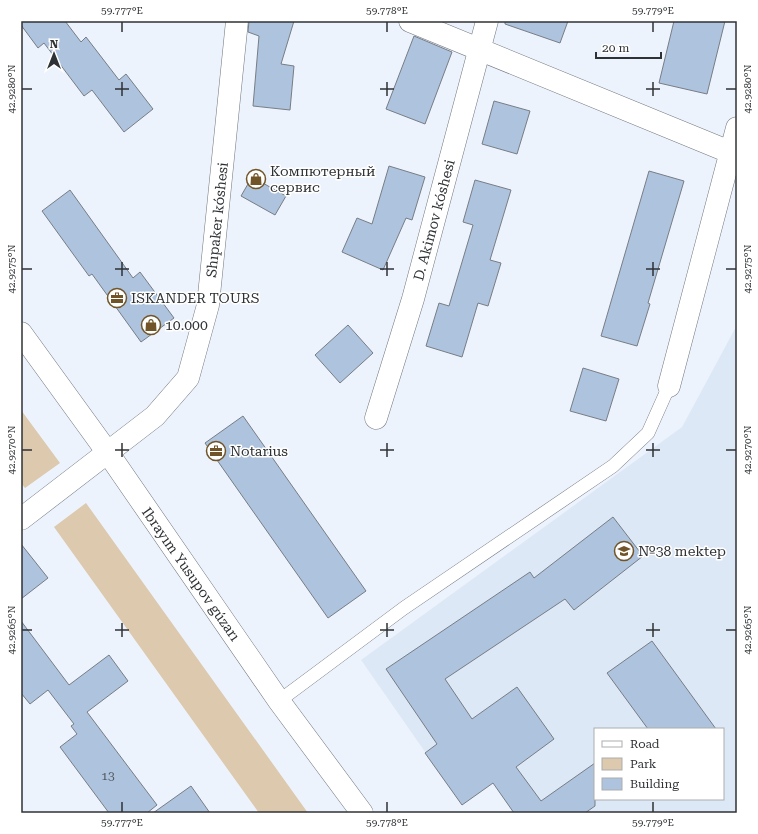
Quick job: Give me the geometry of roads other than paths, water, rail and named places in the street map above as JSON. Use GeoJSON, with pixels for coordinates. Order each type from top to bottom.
{"type":"FeatureCollection","features":[{"type":"Feature","properties":{"kind":"street","name":"Shıpaker kóshesi"},"geometry":{"type":"LineString","coordinates":[[21,519],[154,416],[188,378],[208,305],[237,21]]}},
{"type":"Feature","properties":{"kind":"street"},"geometry":{"type":"LineString","coordinates":[[410,21],[734,154]]}},
{"type":"Feature","properties":{"kind":"street","name":"D. Akimov kóshesi"},"geometry":{"type":"LineString","coordinates":[[376,418],[413,299],[487,21]]}},
{"type":"Feature","properties":{"kind":"street"},"geometry":{"type":"LineString","coordinates":[[668,386],[734,154],[737,128]]}},
{"type":"Feature","properties":{"kind":"street","name":"Ibrayım Yusupov gúzarı"},"geometry":{"type":"LineString","coordinates":[[21,334],[108,453],[279,701],[362,813]]}},
{"type":"Feature","properties":{"kind":"lane"},"geometry":{"type":"LineString","coordinates":[[279,701],[404,608],[613,466],[648,433],[668,386]]}},
{"type":"Feature","properties":{"kind":"place","name":"Компютерный сервис"},"geometry":{"type":"Point","coordinates":[256,179]}},
{"type":"Feature","properties":{"kind":"place","name":"ISKANDER TOURS"},"geometry":{"type":"Point","coordinates":[117,298]}},
{"type":"Feature","properties":{"kind":"place","name":"10.000"},"geometry":{"type":"Point","coordinates":[151,325]}},
{"type":"Feature","properties":{"kind":"place","name":"Notarius"},"geometry":{"type":"Point","coordinates":[216,451]}},
{"type":"Feature","properties":{"kind":"place","name":"№38 mektep"},"geometry":{"type":"Point","coordinates":[624,551]}}]}
